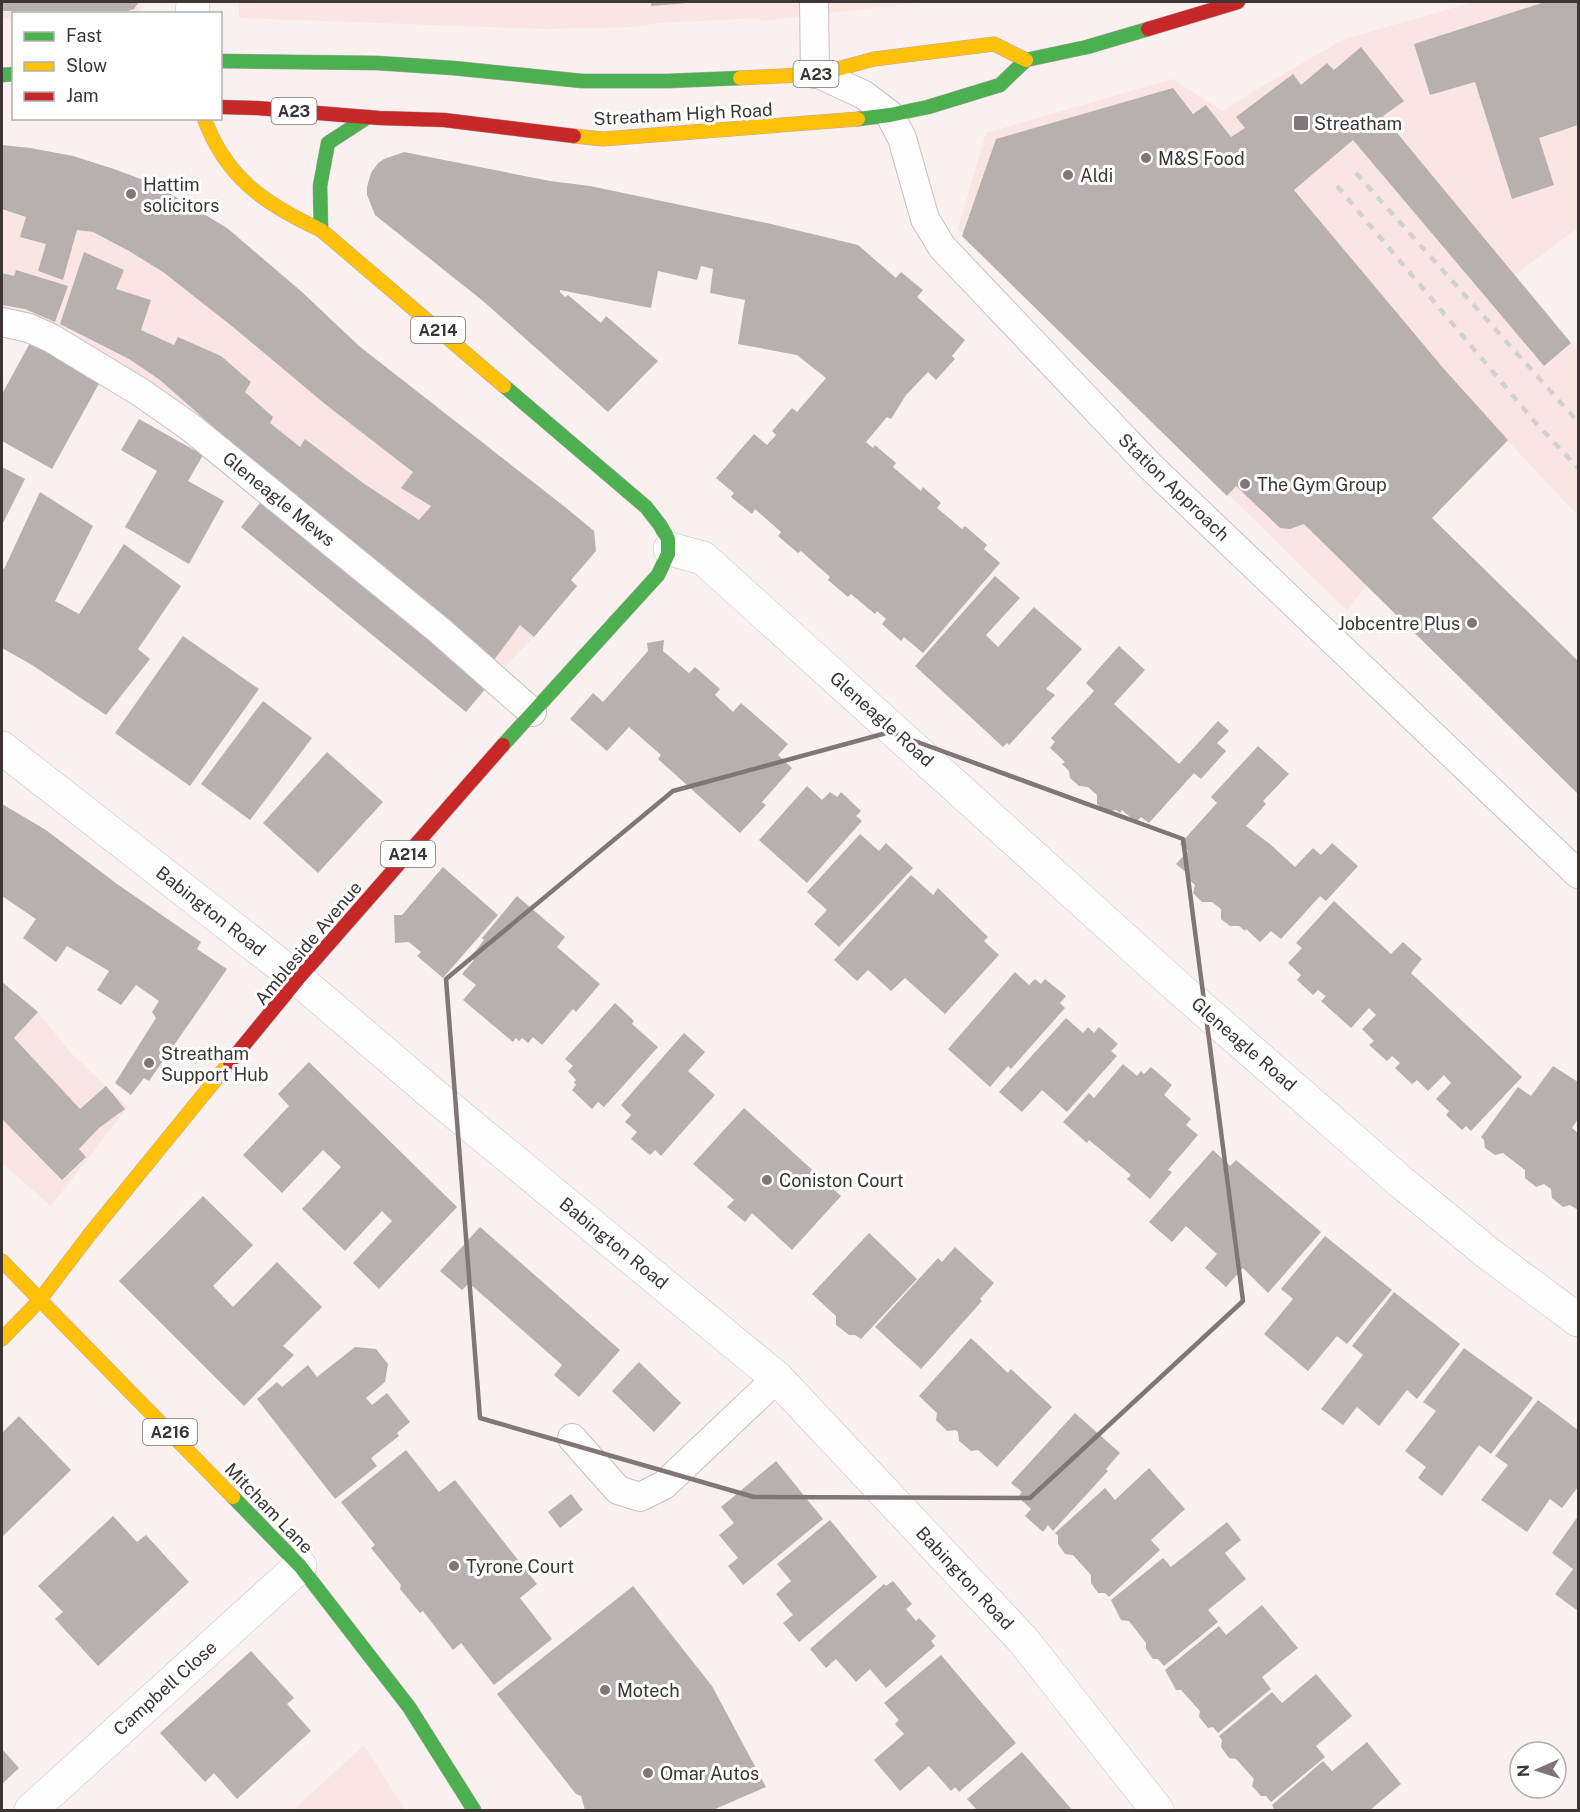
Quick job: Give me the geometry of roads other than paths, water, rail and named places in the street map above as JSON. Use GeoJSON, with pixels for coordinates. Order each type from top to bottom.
{"type":"FeatureCollection","features":[{"type":"Feature","properties":{"kind":"main road"},"geometry":{"type":"LineString","coordinates":[[1026,60],[1087,47],[1238,2]]}},
{"type":"Feature","properties":{"kind":"main road","name":"Streatham High Road"},"geometry":{"type":"LineString","coordinates":[[222,61],[421,66],[582,81],[668,81],[817,74],[874,59],[994,44],[1026,60],[1000,85],[928,107],[890,115],[822,123],[603,139],[444,120],[222,107]]}},
{"type":"Feature","properties":{"kind":"main road"},"geometry":{"type":"LineString","coordinates":[[321,230],[318,185],[328,143],[368,117]]}},
{"type":"Feature","properties":{"kind":"main road","name":"A214"},"geometry":{"type":"LineString","coordinates":[[205,120],[220,155],[241,179],[281,211],[321,230],[646,507],[668,535],[670,549]]}},
{"type":"Feature","properties":{"kind":"main road","name":"Ambleside Avenue"},"geometry":{"type":"LineString","coordinates":[[2,1339],[39,1300],[298,979],[532,712],[658,575],[670,549]]}},
{"type":"Feature","properties":{"kind":"main road","name":"Mitcham Lane"},"geometry":{"type":"LineString","coordinates":[[2,1261],[300,1566],[409,1707],[474,1810]]}},
{"type":"Feature","properties":{"kind":"street","name":"Gleneagle Road"},"geometry":{"type":"LineString","coordinates":[[670,549],[703,558],[1172,982],[1401,1182],[1490,1254],[1578,1320]]}},
{"type":"Feature","properties":{"kind":"street","name":"Babington Road"},"geometry":{"type":"LineString","coordinates":[[2,748],[298,979],[435,1096],[777,1377],[1023,1640],[1157,1810]]}},
{"type":"Feature","properties":{"kind":"street","name":"Campbell Close"},"geometry":{"type":"LineString","coordinates":[[31,1810],[300,1566]]}},
{"type":"Feature","properties":{"kind":"lane"},"geometry":{"type":"LineString","coordinates":[[814,2],[817,74]]}},
{"type":"Feature","properties":{"kind":"lane","name":"Station Approach"},"geometry":{"type":"LineString","coordinates":[[817,74],[864,95],[890,115],[902,138],[925,219],[942,247],[1150,466],[1578,874]]}},
{"type":"Feature","properties":{"kind":"lane","name":"Gleneagle Mews"},"geometry":{"type":"LineString","coordinates":[[2,322],[29,328],[51,338],[140,392],[190,427],[439,630],[532,712]]}},
{"type":"Feature","properties":{"kind":"lane"},"geometry":{"type":"LineString","coordinates":[[572,1438],[618,1490],[640,1497],[664,1485],[777,1377]]}},
{"type":"Feature","properties":{"kind":"railway"},"geometry":{"type":"LineString","coordinates":[[1356,173],[1578,422]]}},
{"type":"Feature","properties":{"kind":"railway"},"geometry":{"type":"LineString","coordinates":[[1337,186],[1535,422],[1578,468]]}},
{"type":"Feature","properties":{"kind":"place","name":"Streatham"},"geometry":{"type":"Point","coordinates":[1301,123]}},
{"type":"Feature","properties":{"kind":"place","name":"M&S Food"},"geometry":{"type":"Point","coordinates":[1146,158]}},
{"type":"Feature","properties":{"kind":"place","name":"Aldi"},"geometry":{"type":"Point","coordinates":[1068,175]}},
{"type":"Feature","properties":{"kind":"place","name":"Hattim solicitors"},"geometry":{"type":"Point","coordinates":[131,194]}},
{"type":"Feature","properties":{"kind":"place","name":"The Gym Group"},"geometry":{"type":"Point","coordinates":[1245,484]}},
{"type":"Feature","properties":{"kind":"place","name":"Jobcentre Plus"},"geometry":{"type":"Point","coordinates":[1472,623]}},
{"type":"Feature","properties":{"kind":"place","name":"Streatham Support Hub"},"geometry":{"type":"Point","coordinates":[149,1063]}},
{"type":"Feature","properties":{"kind":"place","name":"Coniston Court"},"geometry":{"type":"Point","coordinates":[767,1180]}},
{"type":"Feature","properties":{"kind":"place","name":"Tyrone Court"},"geometry":{"type":"Point","coordinates":[454,1566]}},
{"type":"Feature","properties":{"kind":"place","name":"Motech"},"geometry":{"type":"Point","coordinates":[605,1690]}},
{"type":"Feature","properties":{"kind":"place","name":"Omar Autos"},"geometry":{"type":"Point","coordinates":[648,1773]}}]}
